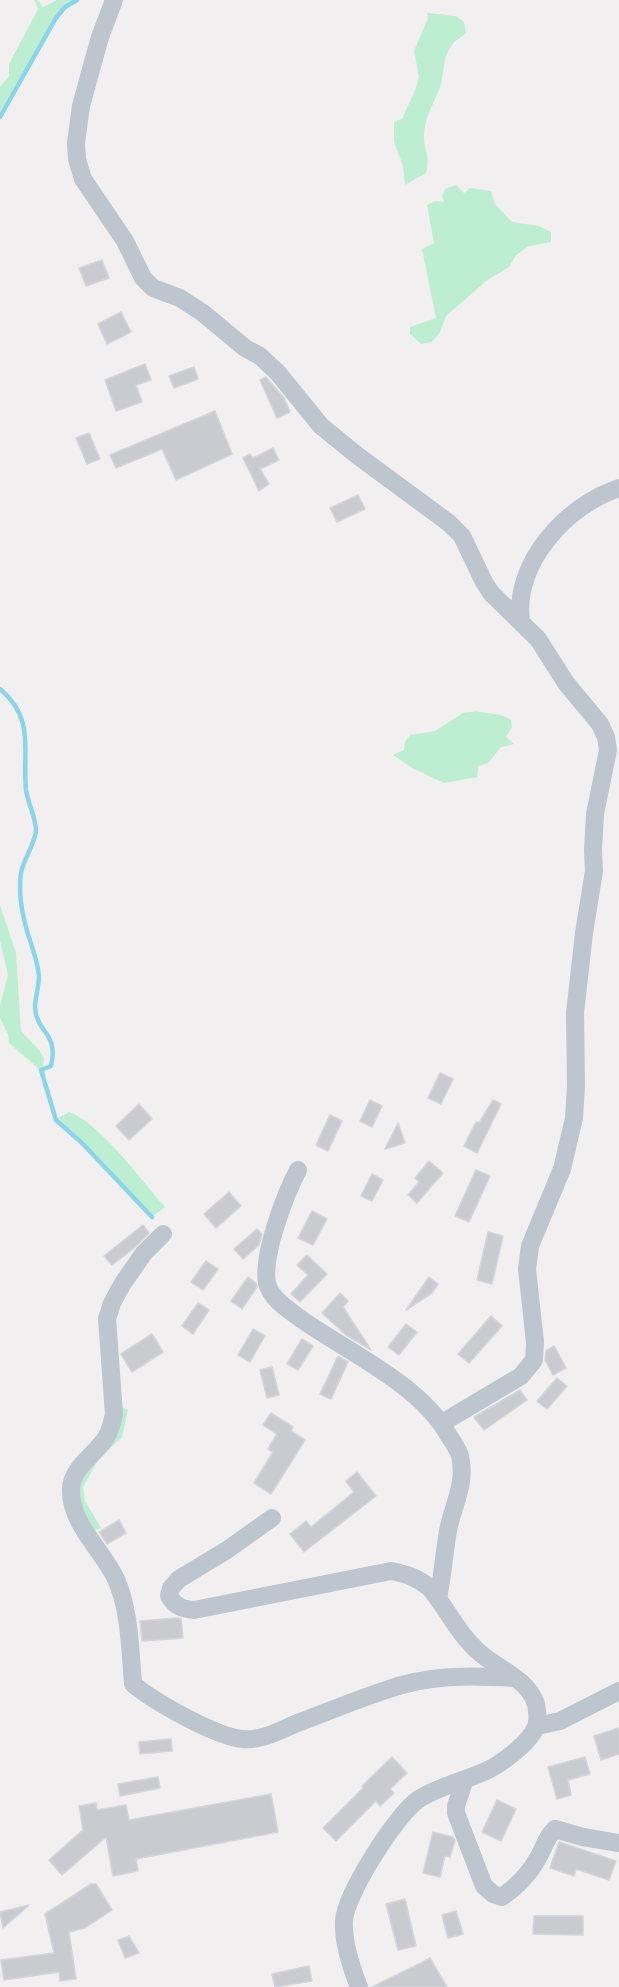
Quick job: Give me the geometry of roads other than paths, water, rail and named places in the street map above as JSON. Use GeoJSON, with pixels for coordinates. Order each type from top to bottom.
{"type":"FeatureCollection","features":[{"type":"Feature","properties":{"kind":"street"},"geometry":{"type":"LineString","coordinates":[[114,0],[100,37],[81,106],[76,143],[83,178],[124,241],[143,278],[153,288],[180,298],[203,313],[245,348],[260,356],[278,373],[321,426],[462,536],[491,593],[538,639],[566,683],[600,724],[606,737],[608,750],[595,814],[594,872],[575,1013],[575,1106],[562,1169],[530,1246],[527,1269],[535,1342],[534,1360],[521,1376],[442,1423]]}},
{"type":"Feature","properties":{"kind":"street"},"geometry":{"type":"LineString","coordinates":[[521,621],[521,591],[526,573],[540,552],[560,526],[580,507],[600,495],[619,488]]}},
{"type":"Feature","properties":{"kind":"street"},"geometry":{"type":"LineString","coordinates":[[298,1170],[285,1196],[270,1250],[267,1284],[286,1308],[321,1333],[400,1382],[434,1412],[459,1452],[463,1472],[462,1485],[446,1542],[438,1598]]}},
{"type":"Feature","properties":{"kind":"street"},"geometry":{"type":"LineString","coordinates":[[163,1234],[144,1253],[112,1303],[107,1326],[114,1414],[111,1428],[106,1438],[75,1476],[71,1487],[72,1500],[78,1517],[115,1578],[120,1593],[129,1636],[133,1684],[143,1693],[213,1731],[243,1739],[271,1734],[387,1689],[420,1680],[448,1677],[514,1678]]}},
{"type":"Feature","properties":{"kind":"street"},"geometry":{"type":"LineString","coordinates":[[272,1518],[227,1550],[179,1579],[171,1588],[170,1596],[174,1604],[183,1609],[194,1610],[391,1571],[405,1573],[420,1580],[438,1598],[477,1651],[530,1691],[538,1714],[537,1726],[530,1736],[499,1764],[418,1800],[406,1810],[374,1856],[347,1905],[344,1921],[346,1942],[359,1987]]}},
{"type":"Feature","properties":{"kind":"street"},"geometry":{"type":"LineString","coordinates":[[537,1726],[560,1721],[619,1691]]}},
{"type":"Feature","properties":{"kind":"street"},"geometry":{"type":"LineString","coordinates":[[465,1779],[456,1813],[484,1886],[493,1894],[502,1897],[511,1891],[533,1867],[549,1834],[555,1829],[583,1837],[619,1843]]}},
{"type":"Feature","properties":{"kind":"waterway"},"geometry":{"type":"LineString","coordinates":[[0,117],[56,18],[65,7],[77,0]]}},
{"type":"Feature","properties":{"kind":"waterway"},"geometry":{"type":"LineString","coordinates":[[0,689],[19,712],[23,724],[26,790],[36,826],[34,840],[21,873],[20,890],[24,919],[39,976],[35,1003],[36,1016],[52,1046],[51,1066],[41,1070],[56,1120],[82,1143],[152,1217]]}}]}
